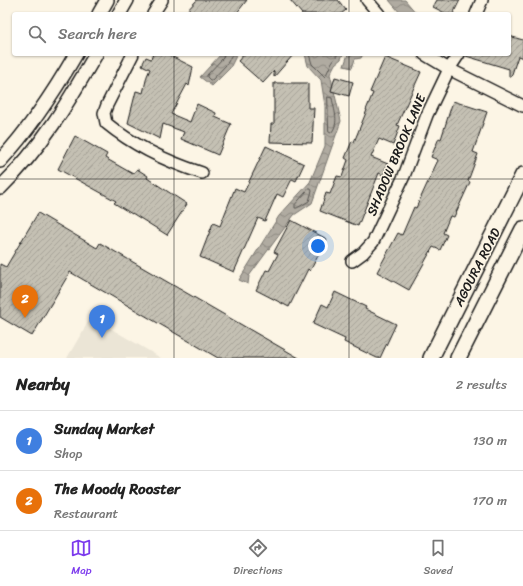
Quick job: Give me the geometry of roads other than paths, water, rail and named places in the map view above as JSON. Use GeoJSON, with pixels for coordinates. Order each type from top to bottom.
{"type":"FeatureCollection","features":[{"type":"Feature","properties":{"kind":"main road","name":"AGOURA ROAD"},"geometry":{"type":"LineString","coordinates":[[431,358],[523,175]]}},
{"type":"Feature","properties":{"kind":"main road","name":"AGOURA ROAD"},"geometry":{"type":"LineString","coordinates":[[458,358],[523,229]]}},
{"type":"Feature","properties":{"kind":"street"},"geometry":{"type":"LineString","coordinates":[[100,12],[107,0]]}},
{"type":"Feature","properties":{"kind":"street"},"geometry":{"type":"LineString","coordinates":[[120,12],[127,0]]}},
{"type":"Feature","properties":{"kind":"street"},"geometry":{"type":"LineString","coordinates":[[155,12],[162,0]]}},
{"type":"Feature","properties":{"kind":"street"},"geometry":{"type":"LineString","coordinates":[[367,0],[377,12]]}},
{"type":"Feature","properties":{"kind":"street"},"geometry":{"type":"LineString","coordinates":[[477,12],[482,0]]}},
{"type":"Feature","properties":{"kind":"street"},"geometry":{"type":"LineString","coordinates":[[0,160],[23,134],[44,106],[75,56]]}},
{"type":"Feature","properties":{"kind":"street"},"geometry":{"type":"LineString","coordinates":[[0,188],[32,154],[50,131],[95,56]]}},
{"type":"Feature","properties":{"kind":"street"},"geometry":{"type":"LineString","coordinates":[[132,56],[107,105],[104,113],[106,123],[148,151],[178,166],[202,173]]}},
{"type":"Feature","properties":{"kind":"street"},"geometry":{"type":"LineString","coordinates":[[427,56],[449,69],[523,106]]}},
{"type":"Feature","properties":{"kind":"street","name":"SHADOW BROOK LANE"},"geometry":{"type":"LineString","coordinates":[[352,261],[364,253],[372,242],[404,176],[427,115],[449,69],[458,56]]}},
{"type":"Feature","properties":{"kind":"water"},"geometry":{"type":"Polygon","coordinates":[[[389,0],[405,0],[415,12],[399,12],[389,0]]]}},
{"type":"Feature","properties":{"kind":"water"},"geometry":{"type":"Polygon","coordinates":[[[219,56],[236,56],[230,68],[212,86],[200,77],[219,56]]]}},
{"type":"Feature","properties":{"kind":"water"},"geometry":{"type":"Polygon","coordinates":[[[306,56],[342,56],[335,64],[330,74],[341,121],[312,203],[294,215],[249,276],[248,284],[239,280],[279,216],[310,182],[325,146],[325,106],[321,80],[308,66],[306,56]]]}},
{"type":"Feature","properties":{"kind":"water"},"geometry":{"type":"Polygon","coordinates":[[[347,56],[362,56],[361,58],[355,59],[352,68],[344,66],[347,56]]]}},
{"type":"Feature","properties":{"kind":"place","name":"The Moody Rooster"},"geometry":{"type":"Point","coordinates":[25,318]}},
{"type":"Feature","properties":{"kind":"place","name":"Sunday Market"},"geometry":{"type":"Point","coordinates":[102,338]}}]}
